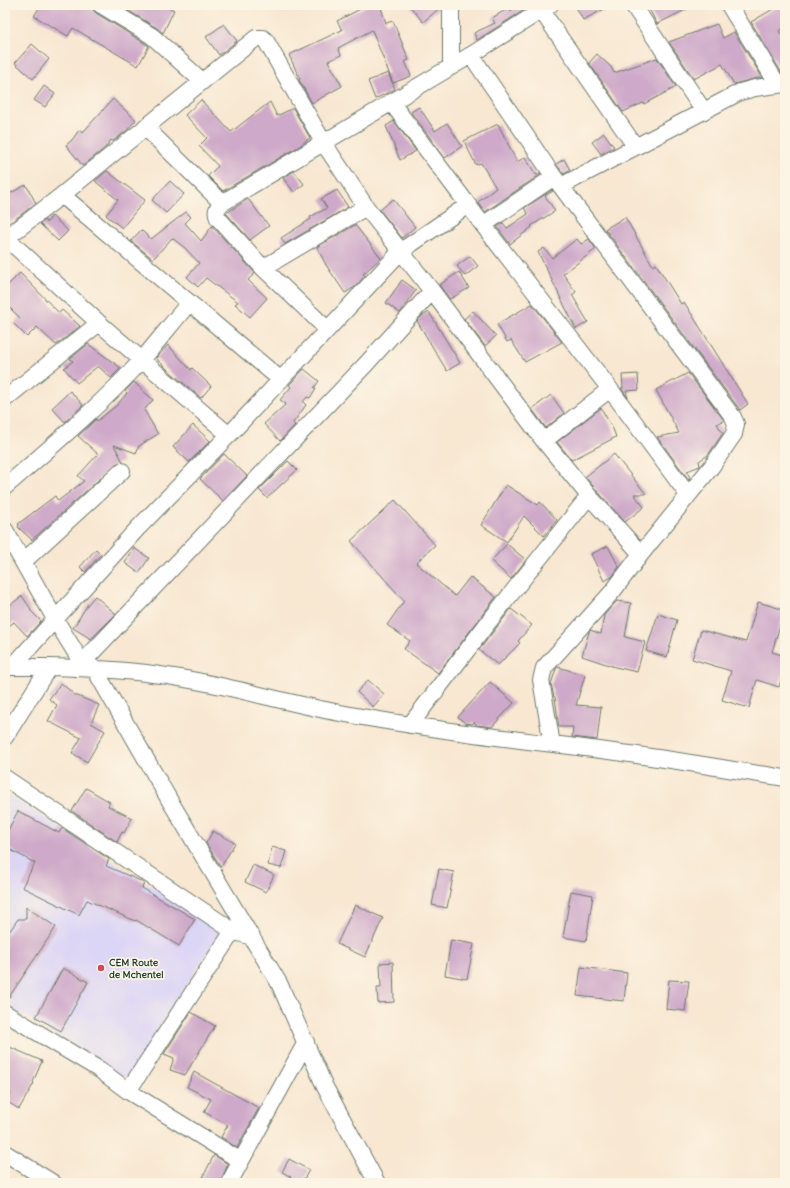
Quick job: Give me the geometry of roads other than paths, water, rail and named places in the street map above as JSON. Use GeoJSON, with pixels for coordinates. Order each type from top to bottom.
{"type":"FeatureCollection","features":[{"type":"Feature","properties":{"kind":"street"},"geometry":{"type":"LineString","coordinates":[[101,5],[152,36],[202,81]]}},
{"type":"Feature","properties":{"kind":"street"},"geometry":{"type":"LineString","coordinates":[[451,5],[451,67]]}},
{"type":"Feature","properties":{"kind":"street"},"geometry":{"type":"LineString","coordinates":[[633,5],[704,110]]}},
{"type":"Feature","properties":{"kind":"street"},"geometry":{"type":"LineString","coordinates":[[483,226],[557,182],[635,146],[740,92],[781,84],[729,5]]}},
{"type":"Feature","properties":{"kind":"street"},"geometry":{"type":"LineString","coordinates":[[327,330],[263,268],[218,218],[216,212],[217,208],[222,203],[471,55],[546,8],[635,146]]}},
{"type":"Feature","properties":{"kind":"street"},"geometry":{"type":"LineString","coordinates":[[229,435],[141,360],[5,238],[62,195],[256,38],[262,38],[266,41],[323,142],[366,207],[432,291],[544,441],[589,496],[641,554]]}},
{"type":"Feature","properties":{"kind":"street"},"geometry":{"type":"LineString","coordinates":[[471,55],[557,182],[733,417],[736,424],[734,434],[712,466],[613,591],[544,668],[541,680],[552,744]]}},
{"type":"Feature","properties":{"kind":"street"},"geometry":{"type":"LineString","coordinates":[[392,102],[483,226],[610,389],[688,495]]}},
{"type":"Feature","properties":{"kind":"street"},"geometry":{"type":"LineString","coordinates":[[145,127],[222,203]]}},
{"type":"Feature","properties":{"kind":"street"},"geometry":{"type":"LineString","coordinates":[[62,195],[281,380]]}},
{"type":"Feature","properties":{"kind":"street"},"geometry":{"type":"LineString","coordinates":[[8,667],[401,252],[468,204]]}},
{"type":"Feature","properties":{"kind":"street"},"geometry":{"type":"LineString","coordinates":[[263,268],[366,207]]}},
{"type":"Feature","properties":{"kind":"street"},"geometry":{"type":"LineString","coordinates":[[87,666],[432,291]]}},
{"type":"Feature","properties":{"kind":"street"},"geometry":{"type":"LineString","coordinates":[[5,487],[56,443],[141,360],[189,303]]}},
{"type":"Feature","properties":{"kind":"street"},"geometry":{"type":"LineString","coordinates":[[5,399],[99,323]]}},
{"type":"Feature","properties":{"kind":"street"},"geometry":{"type":"LineString","coordinates":[[544,441],[610,389]]}},
{"type":"Feature","properties":{"kind":"street"},"geometry":{"type":"LineString","coordinates":[[24,561],[122,471]]}},
{"type":"Feature","properties":{"kind":"street"},"geometry":{"type":"LineString","coordinates":[[410,724],[589,496]]}},
{"type":"Feature","properties":{"kind":"street"},"geometry":{"type":"LineString","coordinates":[[6,533],[24,561],[55,618],[87,666],[170,800],[279,983],[325,1087],[377,1183]]}},
{"type":"Feature","properties":{"kind":"street"},"geometry":{"type":"LineString","coordinates":[[8,667],[87,666],[155,674],[228,687],[339,713],[477,735],[632,754],[785,778]]}},
{"type":"Feature","properties":{"kind":"street"},"geometry":{"type":"LineString","coordinates":[[5,738],[49,667]]}},
{"type":"Feature","properties":{"kind":"street"},"geometry":{"type":"LineString","coordinates":[[5,778],[233,930],[252,937]]}},
{"type":"Feature","properties":{"kind":"street"},"geometry":{"type":"LineString","coordinates":[[128,1090],[233,930]]}},
{"type":"Feature","properties":{"kind":"street"},"geometry":{"type":"LineString","coordinates":[[5,1013],[100,1070],[128,1090],[241,1161]]}},
{"type":"Feature","properties":{"kind":"street"},"geometry":{"type":"LineString","coordinates":[[229,1183],[306,1042]]}},
{"type":"Feature","properties":{"kind":"street"},"geometry":{"type":"LineString","coordinates":[[5,1153],[53,1183]]}},
{"type":"Feature","properties":{"kind":"place","name":"CEM Route de Mchentel"},"geometry":{"type":"Point","coordinates":[101,968]}}]}
